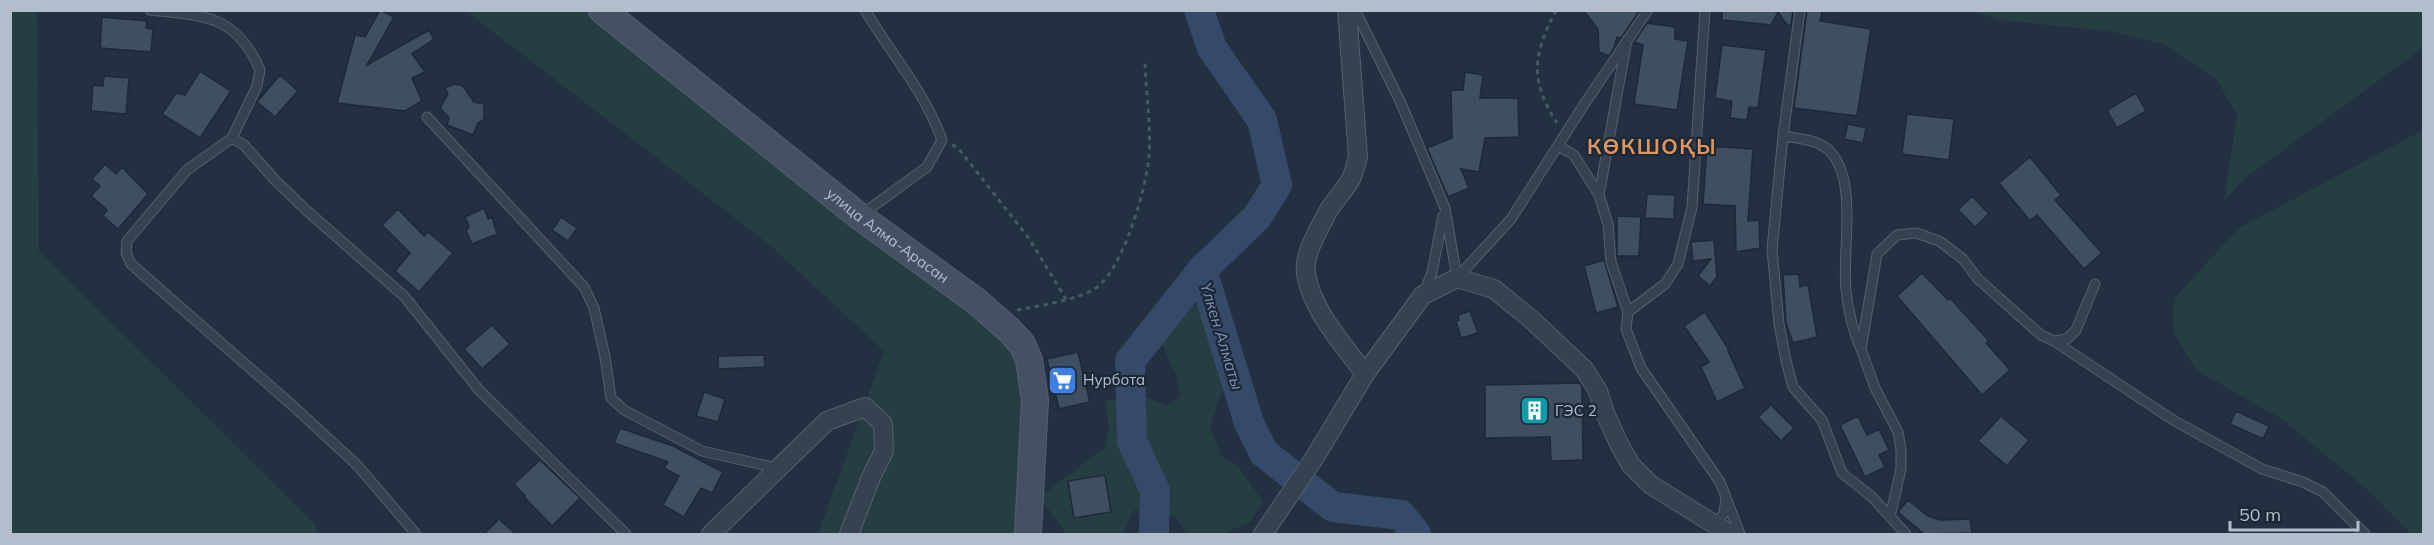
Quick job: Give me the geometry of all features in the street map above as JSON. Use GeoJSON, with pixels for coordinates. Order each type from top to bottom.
{"type":"FeatureCollection","features":[{"type":"Feature","properties":{"kind":"main road","name":"улица Алма-Арасан"},"geometry":{"type":"LineString","coordinates":[[602,10],[859,216],[991,314],[1022,345],[1029,360],[1035,400],[1028,534]]}},
{"type":"Feature","properties":{"kind":"street"},"geometry":{"type":"LineString","coordinates":[[1347,10],[1358,157],[1351,178],[1329,210],[1315,237],[1306,273],[1315,300],[1365,374]]}},
{"type":"Feature","properties":{"kind":"street"},"geometry":{"type":"LineString","coordinates":[[1263,534],[1281,511],[1365,374],[1423,296],[1457,278],[1494,289],[1532,320],[1584,369],[1598,391],[1609,423],[1631,465],[1651,485],[1730,534]]}},
{"type":"Feature","properties":{"kind":"street"},"geometry":{"type":"LineString","coordinates":[[711,534],[827,421],[865,407],[883,424],[884,451],[849,534]]}},
{"type":"Feature","properties":{"kind":"lane"},"geometry":{"type":"LineString","coordinates":[[150,10],[203,16],[228,26],[255,57],[260,70],[257,86],[232,138],[187,171],[127,241],[126,253],[131,264],[357,465],[416,534]]}},
{"type":"Feature","properties":{"kind":"lane"},"geometry":{"type":"LineString","coordinates":[[859,216],[927,167],[942,140],[935,120],[913,81],[865,10]]}},
{"type":"Feature","properties":{"kind":"lane"},"geometry":{"type":"LineString","coordinates":[[1355,10],[1400,101],[1445,208],[1457,278]]}},
{"type":"Feature","properties":{"kind":"lane"},"geometry":{"type":"LineString","coordinates":[[1457,278],[1511,219],[1648,10]]}},
{"type":"Feature","properties":{"kind":"lane"},"geometry":{"type":"LineString","coordinates":[[1628,312],[1665,284],[1678,264],[1692,207],[1705,10]]}},
{"type":"Feature","properties":{"kind":"lane"},"geometry":{"type":"LineString","coordinates":[[1800,10],[1783,136],[1772,249],[1779,324],[1792,387],[1822,420],[1842,473],[1872,497],[1906,534]]}},
{"type":"Feature","properties":{"kind":"lane"},"geometry":{"type":"LineString","coordinates":[[1599,195],[1627,40]]}},
{"type":"Feature","properties":{"kind":"lane"},"geometry":{"type":"LineString","coordinates":[[427,117],[584,287],[594,308],[611,398],[624,410],[702,451],[780,468]]}},
{"type":"Feature","properties":{"kind":"lane"},"geometry":{"type":"LineString","coordinates":[[1783,136],[1818,142],[1833,154],[1842,174],[1847,209],[1846,288],[1851,326],[1875,388],[1898,432],[1901,449],[1901,469],[1890,517]]}},
{"type":"Feature","properties":{"kind":"lane"},"geometry":{"type":"LineString","coordinates":[[232,138],[244,145],[306,210],[404,296],[479,390],[626,534]]}},
{"type":"Feature","properties":{"kind":"lane"},"geometry":{"type":"LineString","coordinates":[[1558,146],[1574,155],[1599,195],[1608,224],[1611,262],[1628,312],[1626,329],[1641,368],[1720,482],[1740,534]]}},
{"type":"Feature","properties":{"kind":"lane"},"geometry":{"type":"LineString","coordinates":[[1423,296],[1432,272],[1445,208]]}},
{"type":"Feature","properties":{"kind":"lane"},"geometry":{"type":"LineString","coordinates":[[1861,349],[1877,254],[1898,235],[1916,232],[1939,241],[1963,259],[1978,279],[2041,335],[2054,341],[2173,420],[2262,470],[2303,482],[2323,492],[2365,534]]}},
{"type":"Feature","properties":{"kind":"lane"},"geometry":{"type":"LineString","coordinates":[[2054,341],[2067,339],[2076,330],[2095,284]]}},
{"type":"Feature","properties":{"kind":"lane"},"geometry":{"type":"LineString","coordinates":[[1709,520],[1719,520],[1725,513],[1726,496]]}},
{"type":"Feature","properties":{"kind":"path"},"geometry":{"type":"LineString","coordinates":[[1556,10],[1541,40],[1537,64],[1538,85],[1548,110],[1564,135]]}},
{"type":"Feature","properties":{"kind":"path"},"geometry":{"type":"LineString","coordinates":[[991,314],[1052,304],[1066,299],[1095,288],[1114,268],[1140,201],[1149,154],[1145,63]]}},
{"type":"Feature","properties":{"kind":"path"},"geometry":{"type":"LineString","coordinates":[[942,140],[957,147],[1028,237],[1066,299]]}},
{"type":"Feature","properties":{"kind":"green space"},"geometry":{"type":"Polygon","coordinates":[[[10,11],[37,11],[39,251],[315,524],[317,534],[11,534],[10,11]]]}},
{"type":"Feature","properties":{"kind":"green space"},"geometry":{"type":"Polygon","coordinates":[[[466,11],[602,11],[1029,360],[1028,534],[818,534],[884,351],[771,246],[466,11]]]}},
{"type":"Feature","properties":{"kind":"green space"},"geometry":{"type":"Polygon","coordinates":[[[1973,11],[2423,11],[2423,48],[2245,178],[2224,201],[2237,114],[2216,79],[2164,44],[2108,31],[1998,20],[1973,11]]]}},
{"type":"Feature","properties":{"kind":"green space"},"geometry":{"type":"Polygon","coordinates":[[[2423,130],[2424,534],[2411,534],[2369,491],[2283,420],[2196,370],[2174,333],[2174,299],[2239,228],[2423,130]]]}},
{"type":"Feature","properties":{"kind":"green space"},"geometry":{"type":"Polygon","coordinates":[[[1192,303],[1204,312],[1223,388],[1210,426],[1221,456],[1238,466],[1263,502],[1249,523],[1222,534],[1187,534],[1176,517],[1134,510],[1124,532],[1120,534],[1066,534],[1040,497],[1105,447],[1109,427],[1105,400],[1146,397],[1167,406],[1181,396],[1176,376],[1158,335],[1192,303]]]}},
{"type":"Feature","properties":{"kind":"building"},"geometry":{"type":"Polygon","coordinates":[[[380,10],[394,17],[367,65],[429,30],[434,39],[412,54],[425,72],[412,78],[422,101],[405,111],[337,103],[355,35],[365,37],[380,10]]]}},
{"type":"Feature","properties":{"kind":"building"},"geometry":{"type":"Polygon","coordinates":[[[1583,10],[1640,10],[1621,38],[1617,37],[1609,56],[1599,52],[1598,29],[1583,10]]]}},
{"type":"Feature","properties":{"kind":"building"},"geometry":{"type":"Polygon","coordinates":[[[1722,10],[1793,10],[1791,25],[1788,26],[1778,12],[1771,25],[1722,20],[1722,10]]]}},
{"type":"Feature","properties":{"kind":"building"},"geometry":{"type":"Polygon","coordinates":[[[1807,10],[1825,10],[1820,21],[1871,29],[1857,116],[1794,108],[1807,10]]]}},
{"type":"Feature","properties":{"kind":"building"},"geometry":{"type":"Polygon","coordinates":[[[102,17],[147,21],[146,28],[153,29],[151,52],[100,48],[102,17]]]}},
{"type":"Feature","properties":{"kind":"building"},"geometry":{"type":"Polygon","coordinates":[[[1647,23],[1675,27],[1675,39],[1688,41],[1677,110],[1634,104],[1643,45],[1634,42],[1647,23]]]}},
{"type":"Feature","properties":{"kind":"building"},"geometry":{"type":"Polygon","coordinates":[[[1722,45],[1766,50],[1758,108],[1749,107],[1747,120],[1730,118],[1732,101],[1715,98],[1722,45]]]}},
{"type":"Feature","properties":{"kind":"building"},"geometry":{"type":"Polygon","coordinates":[[[200,71],[231,91],[200,138],[162,114],[176,93],[185,95],[200,71]]]}},
{"type":"Feature","properties":{"kind":"building"},"geometry":{"type":"Polygon","coordinates":[[[1465,72],[1483,75],[1480,98],[1518,98],[1519,137],[1485,138],[1479,172],[1461,169],[1469,188],[1448,197],[1427,148],[1452,138],[1451,90],[1463,90],[1465,72]]]}},
{"type":"Feature","properties":{"kind":"building"},"geometry":{"type":"Polygon","coordinates":[[[280,75],[298,91],[275,117],[257,102],[280,75]]]}},
{"type":"Feature","properties":{"kind":"building"},"geometry":{"type":"Polygon","coordinates":[[[104,76],[129,78],[126,114],[91,111],[93,85],[103,86],[104,76]]]}},
{"type":"Feature","properties":{"kind":"building"},"geometry":{"type":"Polygon","coordinates":[[[454,84],[463,86],[474,102],[484,104],[484,119],[478,123],[473,135],[447,125],[449,118],[440,108],[448,94],[445,88],[454,84]]]}},
{"type":"Feature","properties":{"kind":"building"},"geometry":{"type":"Polygon","coordinates":[[[2136,93],[2146,111],[2117,128],[2107,110],[2136,93]]]}},
{"type":"Feature","properties":{"kind":"building"},"geometry":{"type":"Polygon","coordinates":[[[1907,114],[1954,119],[1949,160],[1902,154],[1907,114]]]}},
{"type":"Feature","properties":{"kind":"building"},"geometry":{"type":"Polygon","coordinates":[[[1848,124],[1866,128],[1863,143],[1844,139],[1848,124]]]}},
{"type":"Feature","properties":{"kind":"building"},"geometry":{"type":"Polygon","coordinates":[[[1707,146],[1753,149],[1748,221],[1759,220],[1760,248],[1736,252],[1735,206],[1703,204],[1707,146]]]}},
{"type":"Feature","properties":{"kind":"building"},"geometry":{"type":"Polygon","coordinates":[[[2030,157],[2061,195],[2055,200],[2102,253],[2084,269],[2037,215],[2030,221],[1999,183],[2030,157]]]}},
{"type":"Feature","properties":{"kind":"building"},"geometry":{"type":"Polygon","coordinates":[[[105,164],[116,174],[122,167],[148,194],[118,229],[103,216],[107,210],[91,196],[100,186],[92,179],[105,164]]]}},
{"type":"Feature","properties":{"kind":"building"},"geometry":{"type":"Polygon","coordinates":[[[1647,194],[1675,195],[1674,219],[1645,218],[1647,194]]]}},
{"type":"Feature","properties":{"kind":"building"},"geometry":{"type":"Polygon","coordinates":[[[1972,196],[1989,214],[1975,227],[1958,210],[1972,196]]]}},
{"type":"Feature","properties":{"kind":"building"},"geometry":{"type":"Polygon","coordinates":[[[484,208],[488,219],[492,217],[497,234],[472,244],[466,231],[469,227],[465,217],[484,208]]]}},
{"type":"Feature","properties":{"kind":"building"},"geometry":{"type":"Polygon","coordinates":[[[398,209],[424,236],[428,232],[453,253],[419,292],[395,271],[410,253],[382,225],[398,209]]]}},
{"type":"Feature","properties":{"kind":"building"},"geometry":{"type":"Polygon","coordinates":[[[1617,216],[1641,217],[1639,256],[1617,256],[1617,216]]]}},
{"type":"Feature","properties":{"kind":"building"},"geometry":{"type":"Polygon","coordinates":[[[561,217],[577,228],[568,241],[552,230],[561,217]]]}},
{"type":"Feature","properties":{"kind":"building"},"geometry":{"type":"Polygon","coordinates":[[[1714,240],[1717,277],[1710,286],[1698,276],[1711,259],[1693,261],[1691,242],[1714,240]]]}},
{"type":"Feature","properties":{"kind":"building"},"geometry":{"type":"Polygon","coordinates":[[[1604,260],[1618,307],[1596,313],[1584,266],[1604,260]]]}},
{"type":"Feature","properties":{"kind":"building"},"geometry":{"type":"Polygon","coordinates":[[[1922,273],[1948,300],[1950,298],[1989,341],[1986,343],[2010,370],[1982,395],[1897,296],[1922,273]]]}},
{"type":"Feature","properties":{"kind":"building"},"geometry":{"type":"Polygon","coordinates":[[[1799,274],[1800,287],[1808,284],[1817,337],[1793,343],[1786,323],[1783,275],[1799,274]]]}},
{"type":"Feature","properties":{"kind":"building"},"geometry":{"type":"Polygon","coordinates":[[[1470,311],[1478,333],[1461,338],[1456,321],[1459,320],[1458,315],[1470,311]]]}},
{"type":"Feature","properties":{"kind":"building"},"geometry":{"type":"Polygon","coordinates":[[[1705,312],[1729,350],[1745,388],[1717,402],[1701,367],[1709,362],[1684,326],[1705,312]]]}},
{"type":"Feature","properties":{"kind":"building"},"geometry":{"type":"Polygon","coordinates":[[[492,325],[510,344],[482,369],[464,349],[492,325]]]}},
{"type":"Feature","properties":{"kind":"building"},"geometry":{"type":"Polygon","coordinates":[[[1078,352],[1090,402],[1059,409],[1047,359],[1078,352]]]}},
{"type":"Feature","properties":{"kind":"building"},"geometry":{"type":"Polygon","coordinates":[[[764,355],[765,367],[718,369],[718,356],[764,355]]]}},
{"type":"Feature","properties":{"kind":"building","name":"ГЭС 2"},"geometry":{"type":"Polygon","coordinates":[[[1579,383],[1582,386],[1583,460],[1551,461],[1550,437],[1485,438],[1485,385],[1579,383]]]}},
{"type":"Feature","properties":{"kind":"building"},"geometry":{"type":"Polygon","coordinates":[[[704,392],[725,399],[718,422],[696,416],[704,392]]]}},
{"type":"Feature","properties":{"kind":"building"},"geometry":{"type":"Polygon","coordinates":[[[1771,405],[1794,428],[1781,441],[1758,417],[1771,405]]]}},
{"type":"Feature","properties":{"kind":"building"},"geometry":{"type":"Polygon","coordinates":[[[2236,411],[2269,426],[2263,439],[2230,424],[2236,411]]]}},
{"type":"Feature","properties":{"kind":"building"},"geometry":{"type":"Polygon","coordinates":[[[1858,416],[1867,435],[1879,429],[1889,450],[1879,455],[1885,467],[1865,477],[1840,425],[1858,416]]]}},
{"type":"Feature","properties":{"kind":"building"},"geometry":{"type":"Polygon","coordinates":[[[2001,416],[2029,440],[2007,466],[1978,441],[2001,416]]]}},
{"type":"Feature","properties":{"kind":"building"},"geometry":{"type":"Polygon","coordinates":[[[620,428],[673,446],[723,472],[712,493],[701,488],[684,517],[663,505],[679,476],[664,468],[668,462],[614,443],[620,428]]]}},
{"type":"Feature","properties":{"kind":"building"},"geometry":{"type":"Polygon","coordinates":[[[540,460],[580,498],[552,526],[514,484],[540,460]]]}},
{"type":"Feature","properties":{"kind":"building"},"geometry":{"type":"Polygon","coordinates":[[[1105,475],[1111,512],[1074,518],[1068,481],[1105,475]]]}},
{"type":"Feature","properties":{"kind":"building"},"geometry":{"type":"Polygon","coordinates":[[[1908,500],[1928,516],[1940,520],[1970,519],[1972,533],[1924,534],[1898,512],[1908,500]]]}},
{"type":"Feature","properties":{"kind":"building"},"geometry":{"type":"Polygon","coordinates":[[[499,519],[516,534],[484,534],[499,519]]]}},
{"type":"Feature","properties":{"kind":"waterway","name":"Үлкен Алматы"},"geometry":{"type":"LineString","coordinates":[[1199,10],[1212,48],[1262,120],[1277,185],[1257,217],[1202,270],[1249,423],[1264,453],[1333,507],[1401,515],[1416,534]]}},
{"type":"Feature","properties":{"kind":"waterway"},"geometry":{"type":"LineString","coordinates":[[1154,534],[1155,491],[1132,441],[1130,361],[1202,270]]}},
{"type":"Feature","properties":{"kind":"place","name":"Нурбота"},"geometry":{"type":"Point","coordinates":[1062,380]}},
{"type":"Feature","properties":{"kind":"place","name":"ГЭС 2"},"geometry":{"type":"Point","coordinates":[1534,411]}},
{"type":"Feature","properties":{"kind":"district","name":"КӨКШОҚЫ"},"geometry":{"type":"Point","coordinates":[1652,147]}}]}
